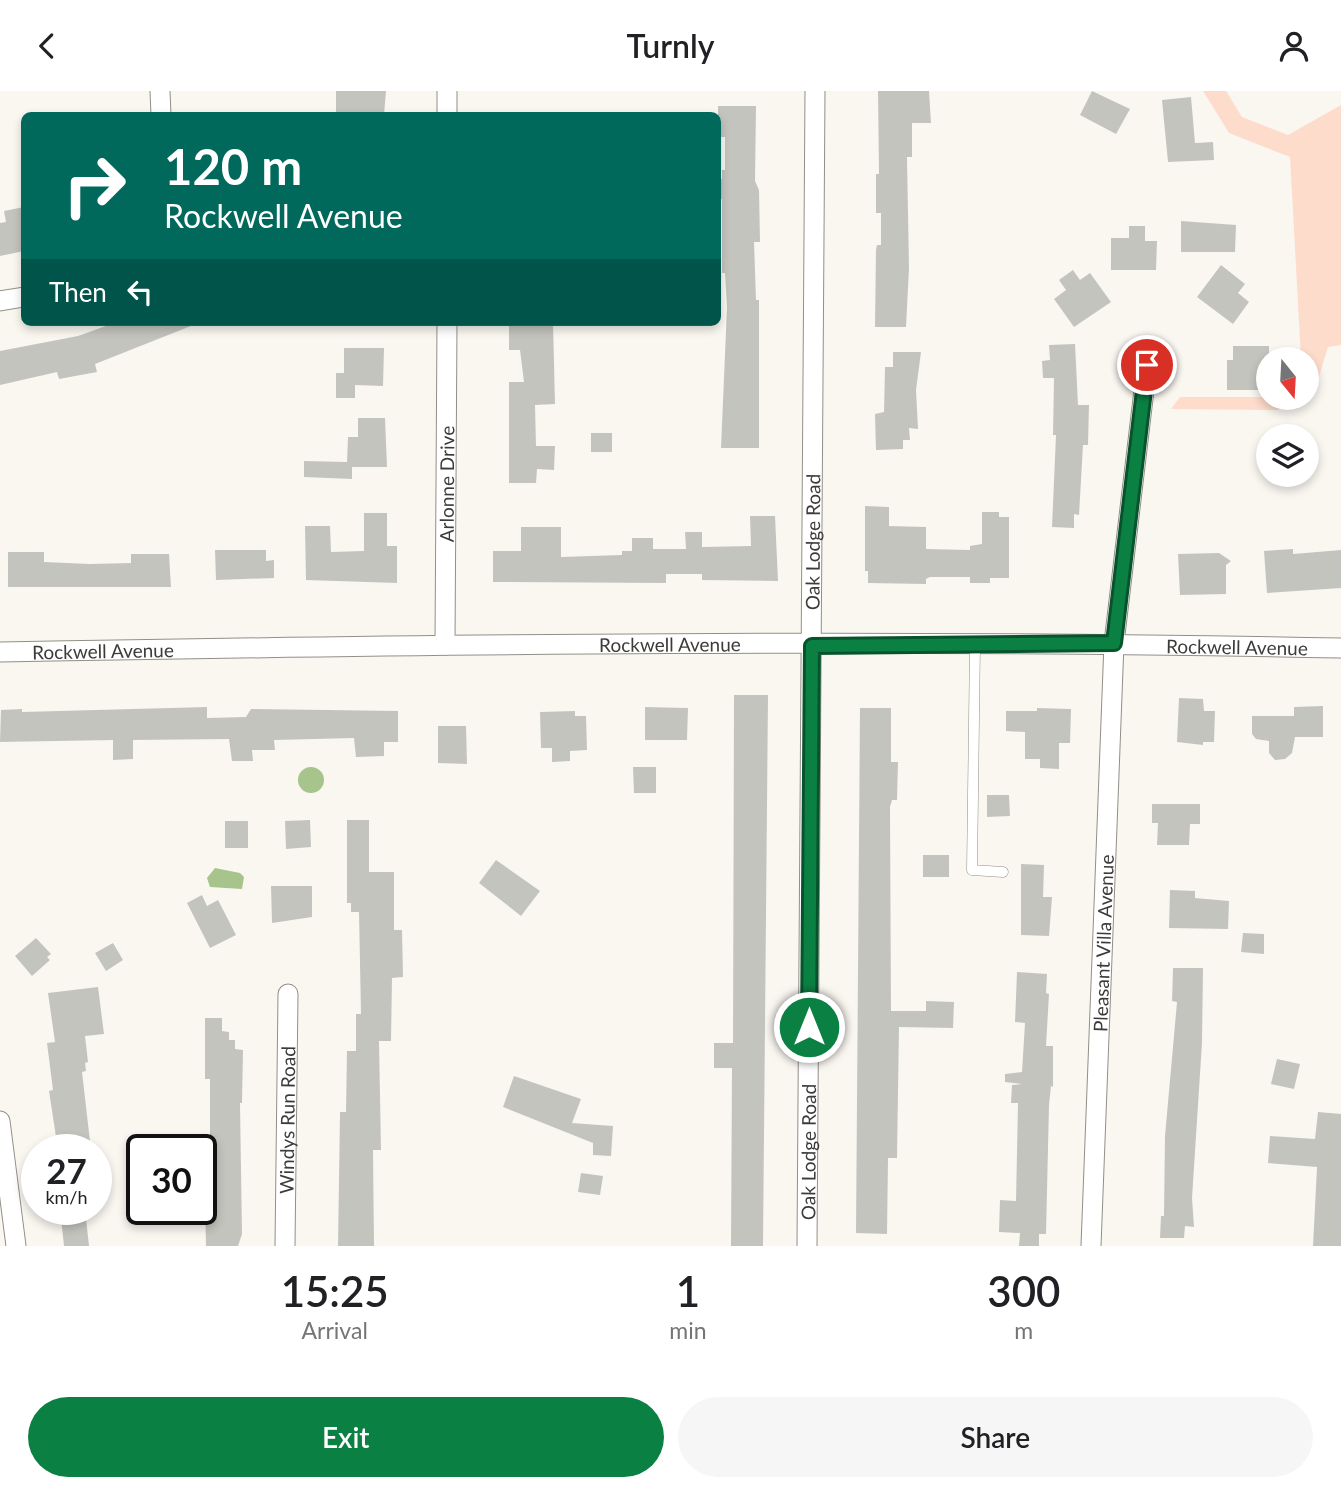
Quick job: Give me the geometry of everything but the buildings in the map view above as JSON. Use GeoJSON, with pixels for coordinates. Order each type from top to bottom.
{"type":"FeatureCollection","features":[{"type":"Feature","properties":{"kind":"street"},"geometry":{"type":"LineString","coordinates":[[160,91],[161,112]]}},
{"type":"Feature","properties":{"kind":"street"},"geometry":{"type":"LineString","coordinates":[[447,91],[447,112]]}},
{"type":"Feature","properties":{"kind":"street","name":"Oak Lodge Road"},"geometry":{"type":"LineString","coordinates":[[807,1246],[816,91]]}},
{"type":"Feature","properties":{"kind":"street"},"geometry":{"type":"LineString","coordinates":[[0,301],[21,298]]}},
{"type":"Feature","properties":{"kind":"street","name":"Arlonne Drive"},"geometry":{"type":"LineString","coordinates":[[445,645],[447,326]]}},
{"type":"Feature","properties":{"kind":"street","name":"Pleasant Villa Avenue"},"geometry":{"type":"LineString","coordinates":[[1091,1246],[1114,643],[1147,365]]}},
{"type":"Feature","properties":{"kind":"street","name":"Rockwell Avenue"},"geometry":{"type":"LineString","coordinates":[[0,652],[445,645],[1114,643],[1341,648]]}},
{"type":"Feature","properties":{"kind":"street","name":"Windys Run Road"},"geometry":{"type":"LineString","coordinates":[[285,1246],[288,994]]}},
{"type":"Feature","properties":{"kind":"street"},"geometry":{"type":"LineString","coordinates":[[0,1121],[16,1246]]}},
{"type":"Feature","properties":{"kind":"lane"},"geometry":{"type":"LineString","coordinates":[[975,644],[972,870],[1003,873]]}},
{"type":"Feature","properties":{"kind":"shaded area"},"geometry":{"type":"Polygon","coordinates":[[[1203,91],[1226,91],[1242,117],[1288,135],[1341,105],[1341,345],[1328,347],[1320,373],[1320,347],[1300,347],[1290,157],[1229,133],[1203,91]]]}},
{"type":"Feature","properties":{"kind":"shaded area"},"geometry":{"type":"Polygon","coordinates":[[[1180,397],[1256,397],[1256,410],[1171,409],[1180,397]]]}},
{"type":"Feature","properties":{"kind":"shaded area"},"geometry":{"type":"Polygon","coordinates":[[[311,767],[320,771],[324,780],[320,789],[311,793],[302,789],[298,780],[302,771],[311,767]]]}},
{"type":"Feature","properties":{"kind":"shaded area"},"geometry":{"type":"Polygon","coordinates":[[[215,868],[240,873],[244,877],[242,889],[210,887],[207,878],[215,868]]]}},
{"type":"Feature","properties":{"kind":"route"},"geometry":{"type":"LineString","coordinates":[[809,1027],[812,646],[1114,643],[1147,365]]}}]}
